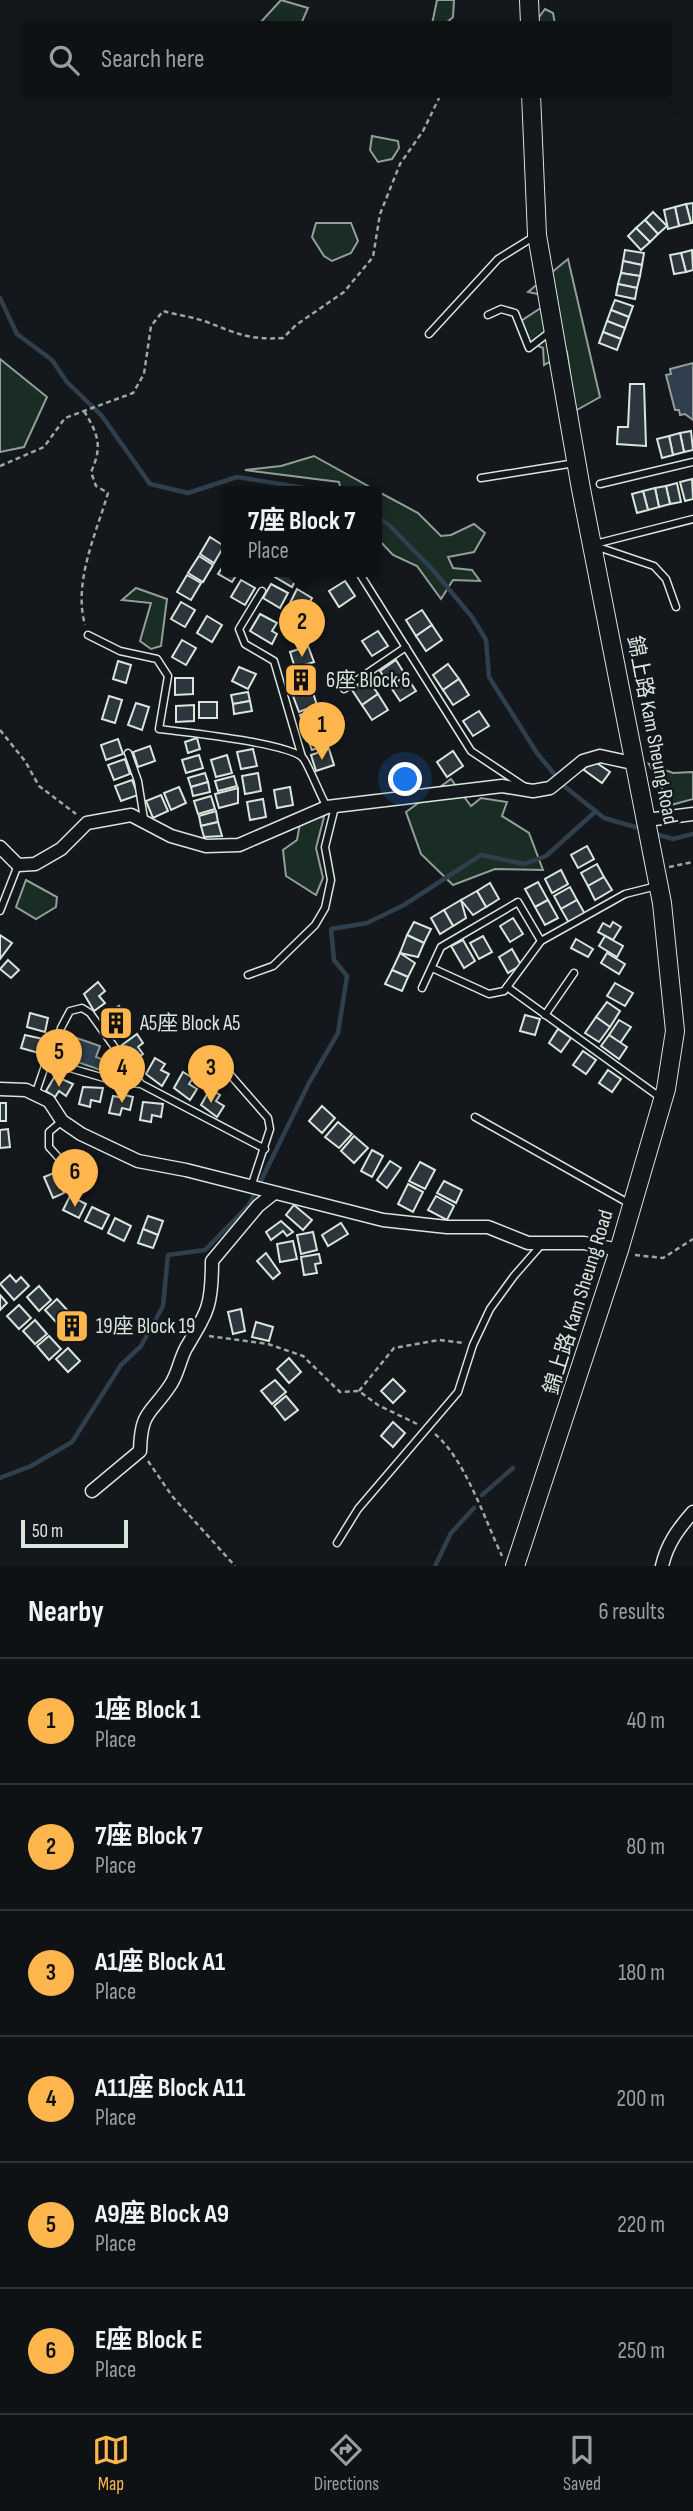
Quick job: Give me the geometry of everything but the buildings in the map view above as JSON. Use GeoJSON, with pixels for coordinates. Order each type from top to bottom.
{"type":"FeatureCollection","features":[{"type":"Feature","properties":{"kind":"main road"},"geometry":{"type":"LineString","coordinates":[[529,0],[530,21]]}},
{"type":"Feature","properties":{"kind":"main road","name":"錦上路 Kam Sheung Road"},"geometry":{"type":"LineString","coordinates":[[517,1565],[619,1250],[663,1100],[675,1031],[670,967],[657,878],[577,463],[537,235],[531,98]]}},
{"type":"Feature","properties":{"kind":"street"},"geometry":{"type":"LineString","coordinates":[[0,847],[18,864],[35,864],[61,849],[87,823],[131,815],[144,819],[171,836],[206,846],[239,845],[331,806],[502,786],[533,791],[550,789],[583,761],[600,756],[637,764]]}},
{"type":"Feature","properties":{"kind":"street"},"geometry":{"type":"LineString","coordinates":[[647,822],[693,814]]}},
{"type":"Feature","properties":{"kind":"street"},"geometry":{"type":"LineString","coordinates":[[0,1088],[26,1090],[49,1101],[62,1121],[81,1134],[138,1161],[383,1220],[447,1227],[488,1227],[528,1242],[584,1243],[619,1250]]}},
{"type":"Feature","properties":{"kind":"street"},"geometry":{"type":"LineString","coordinates":[[92,1491],[141,1451],[141,1424],[172,1383],[186,1349],[207,1317],[212,1285],[212,1261],[258,1206],[261,1190]]}},
{"type":"Feature","properties":{"kind":"street"},"geometry":{"type":"LineString","coordinates":[[662,1566],[666,1550],[677,1529],[693,1512]]}},
{"type":"Feature","properties":{"kind":"lane"},"geometry":{"type":"LineString","coordinates":[[429,334],[498,259],[537,235]]}},
{"type":"Feature","properties":{"kind":"lane"},"geometry":{"type":"LineString","coordinates":[[488,315],[500,309],[515,313],[529,348],[553,330]]}},
{"type":"Feature","properties":{"kind":"lane"},"geometry":{"type":"LineString","coordinates":[[600,484],[693,462]]}},
{"type":"Feature","properties":{"kind":"lane"},"geometry":{"type":"LineString","coordinates":[[481,478],[577,463]]}},
{"type":"Feature","properties":{"kind":"lane"},"geometry":{"type":"LineString","coordinates":[[593,545],[693,519]]}},
{"type":"Feature","properties":{"kind":"lane"},"geometry":{"type":"LineString","coordinates":[[593,545],[654,566],[666,579],[676,607]]}},
{"type":"Feature","properties":{"kind":"lane"},"geometry":{"type":"LineString","coordinates":[[362,577],[471,751],[533,791]]}},
{"type":"Feature","properties":{"kind":"lane"},"geometry":{"type":"LineString","coordinates":[[248,975],[273,966],[315,925],[325,908],[331,880],[325,848],[331,806],[302,757],[274,661],[246,644],[239,629],[262,591]]}},
{"type":"Feature","properties":{"kind":"lane"},"geometry":{"type":"LineString","coordinates":[[88,635],[120,651],[157,659],[168,676],[159,729],[207,734],[249,744],[272,744],[302,757]]}},
{"type":"Feature","properties":{"kind":"lane"},"geometry":{"type":"LineString","coordinates":[[344,689],[406,647]]}},
{"type":"Feature","properties":{"kind":"lane"},"geometry":{"type":"LineString","coordinates":[[128,753],[138,781],[144,819]]}},
{"type":"Feature","properties":{"kind":"lane"},"geometry":{"type":"LineString","coordinates":[[0,911],[18,864]]}},
{"type":"Feature","properties":{"kind":"lane"},"geometry":{"type":"LineString","coordinates":[[432,968],[489,994],[497,995],[507,987],[541,941],[657,878]]}},
{"type":"Feature","properties":{"kind":"lane"},"geometry":{"type":"LineString","coordinates":[[422,988],[441,947],[518,902],[541,941]]}},
{"type":"Feature","properties":{"kind":"lane"},"geometry":{"type":"LineString","coordinates":[[545,1015],[574,973]]}},
{"type":"Feature","properties":{"kind":"lane"},"geometry":{"type":"LineString","coordinates":[[507,987],[663,1100]]}},
{"type":"Feature","properties":{"kind":"lane"},"geometry":{"type":"LineString","coordinates":[[58,1060],[56,1052],[61,1028],[70,1011],[82,1008],[90,1013],[141,1084]]}},
{"type":"Feature","properties":{"kind":"lane"},"geometry":{"type":"LineString","coordinates":[[35,1095],[48,1057],[58,1060],[66,1068],[118,1082],[141,1084],[265,1149]]}},
{"type":"Feature","properties":{"kind":"lane"},"geometry":{"type":"LineString","coordinates":[[219,1062],[268,1118],[270,1129],[261,1190]]}},
{"type":"Feature","properties":{"kind":"lane"},"geometry":{"type":"LineString","coordinates":[[475,1118],[632,1205]]}},
{"type":"Feature","properties":{"kind":"lane"},"geometry":{"type":"LineString","coordinates":[[62,1121],[49,1132],[49,1147],[67,1167]]}},
{"type":"Feature","properties":{"kind":"lane"},"geometry":{"type":"LineString","coordinates":[[337,1543],[358,1508],[458,1392],[472,1345],[500,1294],[543,1243]]}},
{"type":"Feature","properties":{"kind":"path"},"geometry":{"type":"LineString","coordinates":[[0,466],[44,447],[65,418],[133,393],[144,374],[151,326],[163,311],[205,321],[233,334],[256,340],[283,338],[296,325],[344,292],[373,257],[380,214],[400,164],[423,131],[439,98]]}},
{"type":"Feature","properties":{"kind":"path"},"geometry":{"type":"LineString","coordinates":[[84,411],[99,436],[99,453],[91,472],[96,486],[108,493],[85,571],[80,609],[88,635]]}},
{"type":"Feature","properties":{"kind":"path"},"geometry":{"type":"LineString","coordinates":[[0,730],[25,761],[39,786],[87,823]]}},
{"type":"Feature","properties":{"kind":"path"},"geometry":{"type":"LineString","coordinates":[[657,878],[693,862]]}},
{"type":"Feature","properties":{"kind":"path"},"geometry":{"type":"LineString","coordinates":[[619,1250],[663,1258],[693,1239]]}},
{"type":"Feature","properties":{"kind":"path"},"geometry":{"type":"LineString","coordinates":[[197,1334],[268,1344],[303,1356],[340,1392],[359,1391],[378,1405],[428,1429],[445,1443],[505,1560],[517,1565]]}},
{"type":"Feature","properties":{"kind":"path"},"geometry":{"type":"LineString","coordinates":[[359,1391],[394,1348],[439,1340],[472,1345]]}},
{"type":"Feature","properties":{"kind":"path"},"geometry":{"type":"LineString","coordinates":[[141,1451],[172,1496],[235,1566]]}},
{"type":"Feature","properties":{"kind":"green space"},"geometry":{"type":"Polygon","coordinates":[[[281,0],[308,8],[302,21],[262,21],[281,0]]]}},
{"type":"Feature","properties":{"kind":"green space"},"geometry":{"type":"Polygon","coordinates":[[[437,0],[454,0],[453,17],[448,21],[433,21],[437,0]]]}},
{"type":"Feature","properties":{"kind":"green space"},"geometry":{"type":"Polygon","coordinates":[[[545,9],[553,13],[554,21],[536,21],[545,9]]]}},
{"type":"Feature","properties":{"kind":"green space"},"geometry":{"type":"Polygon","coordinates":[[[372,136],[398,141],[399,148],[392,159],[378,162],[370,150],[372,136]]]}},
{"type":"Feature","properties":{"kind":"green space"},"geometry":{"type":"Polygon","coordinates":[[[316,223],[351,223],[358,241],[351,253],[332,261],[324,256],[312,237],[316,223]]]}},
{"type":"Feature","properties":{"kind":"green space"},"geometry":{"type":"Polygon","coordinates":[[[568,259],[600,397],[575,411],[567,352],[544,365],[543,348],[528,342],[521,321],[556,298],[528,292],[568,259]]]}},
{"type":"Feature","properties":{"kind":"green space"},"geometry":{"type":"Polygon","coordinates":[[[0,359],[47,397],[24,447],[0,452],[0,359]]]}},
{"type":"Feature","properties":{"kind":"green space"},"geometry":{"type":"Polygon","coordinates":[[[314,456],[368,486],[340,486],[339,482],[245,470],[281,466],[314,456]]]}},
{"type":"Feature","properties":{"kind":"green space"},"geometry":{"type":"Polygon","coordinates":[[[382,494],[418,513],[441,536],[451,535],[474,524],[485,533],[474,552],[448,557],[453,568],[472,570],[480,581],[453,580],[441,599],[417,566],[393,555],[382,543],[382,494]]]}},
{"type":"Feature","properties":{"kind":"green space"},"geometry":{"type":"Polygon","coordinates":[[[136,588],[167,599],[161,646],[151,649],[140,641],[151,603],[122,600],[136,588]]]}},
{"type":"Feature","properties":{"kind":"green space"},"geometry":{"type":"Polygon","coordinates":[[[649,764],[673,773],[693,772],[693,799],[671,805],[649,764]]]}},
{"type":"Feature","properties":{"kind":"green space"},"geometry":{"type":"Polygon","coordinates":[[[451,779],[471,806],[481,798],[507,802],[502,816],[529,833],[543,870],[495,869],[453,885],[421,854],[406,812],[451,779]]]}},
{"type":"Feature","properties":{"kind":"green space"},"geometry":{"type":"Polygon","coordinates":[[[302,812],[324,817],[316,848],[323,878],[316,895],[286,876],[283,850],[297,840],[302,812]]]}},
{"type":"Feature","properties":{"kind":"green space"},"geometry":{"type":"Polygon","coordinates":[[[26,880],[57,897],[56,907],[36,919],[16,907],[26,880]]]}},
{"type":"Feature","properties":{"kind":"water"},"geometry":{"type":"Polygon","coordinates":[[[693,363],[693,420],[675,410],[666,375],[671,374],[670,369],[693,363]]]}},
{"type":"Feature","properties":{"kind":"water"},"geometry":{"type":"Polygon","coordinates":[[[71,1036],[100,1046],[96,1057],[112,1063],[109,1073],[63,1057],[71,1036]]]}},
{"type":"Feature","properties":{"kind":"waterway"},"geometry":{"type":"LineString","coordinates":[[0,298],[17,334],[52,360],[67,382],[102,416],[150,484],[188,493],[237,477],[292,486]]}},
{"type":"Feature","properties":{"kind":"waterway"},"geometry":{"type":"LineString","coordinates":[[382,520],[433,570],[472,617],[486,640],[489,677],[537,753],[564,786],[604,818],[642,829]]}},
{"type":"Feature","properties":{"kind":"waterway"},"geometry":{"type":"LineString","coordinates":[[0,1478],[31,1466],[72,1442],[121,1365],[141,1346],[163,1306],[168,1255],[205,1250],[249,1205],[309,1083],[338,1033],[347,976],[334,960],[331,929],[367,923],[404,905],[481,855],[524,864],[546,856],[596,811]]}},
{"type":"Feature","properties":{"kind":"waterway"},"geometry":{"type":"LineString","coordinates":[[653,833],[673,839],[693,834]]}},
{"type":"Feature","properties":{"kind":"waterway"},"geometry":{"type":"LineString","coordinates":[[482,1495],[513,1468]]}},
{"type":"Feature","properties":{"kind":"waterway"},"geometry":{"type":"LineString","coordinates":[[435,1566],[451,1533],[474,1508]]}},
{"type":"Feature","properties":{"kind":"place","name":"7座 Block 7"},"geometry":{"type":"Point","coordinates":[302,657]}},
{"type":"Feature","properties":{"kind":"place","name":"6座 Block 6"},"geometry":{"type":"Point","coordinates":[301,680]}},
{"type":"Feature","properties":{"kind":"place","name":"1座 Block 1"},"geometry":{"type":"Point","coordinates":[322,760]}},
{"type":"Feature","properties":{"kind":"place","name":"A5座 Block A5"},"geometry":{"type":"Point","coordinates":[116,1023]}},
{"type":"Feature","properties":{"kind":"place","name":"A9座 Block A9"},"geometry":{"type":"Point","coordinates":[59,1087]}},
{"type":"Feature","properties":{"kind":"place","name":"A11座 Block A11"},"geometry":{"type":"Point","coordinates":[122,1103]}},
{"type":"Feature","properties":{"kind":"place","name":"A1座 Block A1"},"geometry":{"type":"Point","coordinates":[211,1103]}},
{"type":"Feature","properties":{"kind":"place","name":"E座 Block E"},"geometry":{"type":"Point","coordinates":[75,1207]}},
{"type":"Feature","properties":{"kind":"place","name":"19座 Block 19"},"geometry":{"type":"Point","coordinates":[72,1326]}}]}
